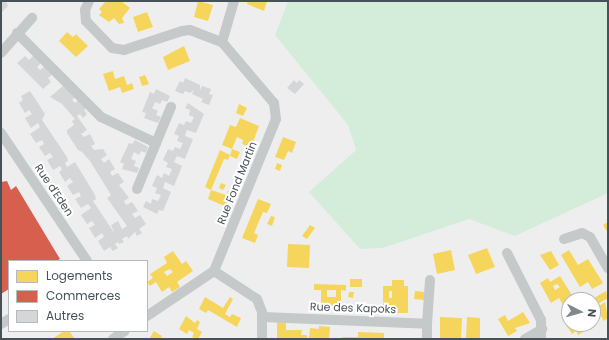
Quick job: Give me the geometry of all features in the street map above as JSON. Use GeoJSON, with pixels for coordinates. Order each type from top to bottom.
{"type":"FeatureCollection","features":[{"type":"Feature","properties":{"kind":"street"},"geometry":{"type":"LineString","coordinates":[[89,1],[85,10],[86,20],[112,48],[124,50],[182,31],[190,30],[222,42],[234,1]]}},
{"type":"Feature","properties":{"kind":"street"},"geometry":{"type":"LineString","coordinates":[[1,53],[17,33],[32,18]]}},
{"type":"Feature","properties":{"kind":"street"},"geometry":{"type":"LineString","coordinates":[[17,33],[101,117],[156,144]]}},
{"type":"Feature","properties":{"kind":"street","name":"Rue Fond Martin"},"geometry":{"type":"LineString","coordinates":[[214,271],[276,119],[274,103],[222,42]]}},
{"type":"Feature","properties":{"kind":"street"},"geometry":{"type":"LineString","coordinates":[[137,189],[171,107]]}},
{"type":"Feature","properties":{"kind":"street","name":"Rue d'Eden"},"geometry":{"type":"LineString","coordinates":[[1,133],[86,260]]}},
{"type":"Feature","properties":{"kind":"street"},"geometry":{"type":"LineString","coordinates":[[564,239],[582,233],[590,237],[608,268]]}},
{"type":"Feature","properties":{"kind":"street"},"geometry":{"type":"LineString","coordinates":[[507,253],[541,320],[542,334],[525,339]]}},
{"type":"Feature","properties":{"kind":"street"},"geometry":{"type":"LineString","coordinates":[[148,315],[214,271],[257,299],[263,317],[262,339]]}},
{"type":"Feature","properties":{"kind":"street"},"geometry":{"type":"LineString","coordinates":[[427,339],[430,280]]}},
{"type":"Feature","properties":{"kind":"street","name":"Rue des Kapoks"},"geometry":{"type":"LineString","coordinates":[[263,317],[428,324]]}},
{"type":"Feature","properties":{"kind":"street"},"geometry":{"type":"LineString","coordinates":[[113,339],[124,332]]}},
{"type":"Feature","properties":{"kind":"green space"},"geometry":{"type":"Polygon","coordinates":[[[288,1],[608,1],[608,193],[515,236],[469,219],[383,248],[360,249],[309,192],[356,150],[348,125],[275,35],[288,1]]]}},
{"type":"Feature","properties":{"kind":"building: Logements"},"geometry":{"type":"Polygon","coordinates":[[[106,1],[121,1],[130,8],[122,18],[124,23],[119,24],[114,18],[109,22],[99,15],[102,12],[99,9],[106,1]]]}},
{"type":"Feature","properties":{"kind":"building: Logements"},"geometry":{"type":"Polygon","coordinates":[[[198,1],[213,5],[208,21],[194,17],[198,1]]]}},
{"type":"Feature","properties":{"kind":"building: Logements"},"geometry":{"type":"Polygon","coordinates":[[[248,1],[267,1],[264,11],[247,4],[248,1]]]}},
{"type":"Feature","properties":{"kind":"building: Logements"},"geometry":{"type":"Polygon","coordinates":[[[147,12],[153,27],[138,32],[133,17],[147,12]]]}},
{"type":"Feature","properties":{"kind":"building: Logements"},"geometry":{"type":"Polygon","coordinates":[[[67,32],[73,37],[76,34],[88,46],[76,57],[59,41],[67,32]]]}},
{"type":"Feature","properties":{"kind":"building: Logements"},"geometry":{"type":"Polygon","coordinates":[[[184,46],[190,61],[168,70],[163,57],[184,46]]]}},
{"type":"Feature","properties":{"kind":"building: Logements"},"geometry":{"type":"Polygon","coordinates":[[[113,71],[115,79],[124,76],[127,85],[132,83],[134,89],[122,93],[120,87],[109,91],[103,74],[113,71]]]}},
{"type":"Feature","properties":{"kind":"building: Logements"},"geometry":{"type":"Polygon","coordinates":[[[145,75],[149,84],[142,86],[139,77],[145,75]]]}},
{"type":"Feature","properties":{"kind":"building: Logements"},"geometry":{"type":"Polygon","coordinates":[[[239,104],[247,108],[243,116],[236,113],[239,104]]]}},
{"type":"Feature","properties":{"kind":"building: Logements"},"geometry":{"type":"Polygon","coordinates":[[[240,118],[259,126],[251,147],[242,144],[243,140],[237,137],[232,149],[222,145],[230,125],[236,127],[240,118]]]}},
{"type":"Feature","properties":{"kind":"building: Logements"},"geometry":{"type":"Polygon","coordinates":[[[283,137],[296,142],[292,153],[288,151],[284,160],[275,157],[283,137]]]}},
{"type":"Feature","properties":{"kind":"building: Logements"},"geometry":{"type":"Polygon","coordinates":[[[232,149],[240,152],[237,159],[230,156],[232,149]]]}},
{"type":"Feature","properties":{"kind":"building: Logements"},"geometry":{"type":"Polygon","coordinates":[[[220,150],[230,155],[228,160],[224,159],[211,190],[205,187],[220,150]]]}},
{"type":"Feature","properties":{"kind":"building: Logements"},"geometry":{"type":"Polygon","coordinates":[[[277,163],[282,165],[280,171],[275,169],[277,163]]]}},
{"type":"Feature","properties":{"kind":"building: Logements"},"geometry":{"type":"Polygon","coordinates":[[[221,183],[226,185],[223,190],[219,188],[221,183]]]}},
{"type":"Feature","properties":{"kind":"building: Logements"},"geometry":{"type":"Polygon","coordinates":[[[235,185],[240,187],[237,194],[232,193],[235,185]]]}},
{"type":"Feature","properties":{"kind":"building: Logements"},"geometry":{"type":"Polygon","coordinates":[[[211,190],[226,195],[228,191],[232,193],[227,207],[208,199],[211,190]]]}},
{"type":"Feature","properties":{"kind":"building: Logements"},"geometry":{"type":"Polygon","coordinates":[[[258,199],[271,204],[267,213],[263,212],[254,233],[258,235],[255,243],[242,238],[258,199]]]}},
{"type":"Feature","properties":{"kind":"building: Logements"},"geometry":{"type":"Polygon","coordinates":[[[271,216],[275,217],[272,226],[267,224],[271,216]]]}},
{"type":"Feature","properties":{"kind":"building: Logements"},"geometry":{"type":"Polygon","coordinates":[[[608,222],[608,233],[603,225],[608,222]]]}},
{"type":"Feature","properties":{"kind":"building: Logements"},"geometry":{"type":"Polygon","coordinates":[[[310,225],[315,228],[307,239],[302,236],[310,225]]]}},
{"type":"Feature","properties":{"kind":"building: Logements"},"geometry":{"type":"Polygon","coordinates":[[[288,244],[310,245],[309,268],[287,267],[288,244]]]}},
{"type":"Feature","properties":{"kind":"building: Logements"},"geometry":{"type":"Polygon","coordinates":[[[487,248],[495,267],[476,274],[468,255],[487,248]]]}},
{"type":"Feature","properties":{"kind":"building: Logements"},"geometry":{"type":"Polygon","coordinates":[[[451,250],[455,270],[437,274],[433,254],[451,250]]]}},
{"type":"Feature","properties":{"kind":"building: Logements"},"geometry":{"type":"Polygon","coordinates":[[[569,250],[578,265],[588,259],[603,283],[592,289],[588,282],[580,287],[561,255],[569,250]]]}},
{"type":"Feature","properties":{"kind":"building: Logements"},"geometry":{"type":"Polygon","coordinates":[[[173,251],[182,264],[186,261],[193,271],[177,282],[180,287],[172,292],[169,287],[162,292],[156,282],[150,286],[148,281],[153,278],[150,274],[167,263],[164,257],[173,251]],[[170,269],[164,272],[167,276],[173,272],[170,269]]]}},
{"type":"Feature","properties":{"kind":"building: Logements"},"geometry":{"type":"Polygon","coordinates":[[[551,251],[559,265],[550,270],[540,255],[551,251]]]}},
{"type":"Feature","properties":{"kind":"building: Logements"},"geometry":{"type":"Polygon","coordinates":[[[560,276],[570,292],[561,292],[561,302],[559,298],[551,303],[540,283],[548,278],[550,282],[560,276]],[[557,284],[553,286],[555,290],[560,287],[557,284]]]}},
{"type":"Feature","properties":{"kind":"building: Logements"},"geometry":{"type":"Polygon","coordinates":[[[350,279],[362,279],[362,287],[350,287],[350,279]]]}},
{"type":"Feature","properties":{"kind":"building: Logements"},"geometry":{"type":"Polygon","coordinates":[[[392,280],[404,280],[404,286],[408,286],[408,313],[392,313],[392,308],[383,308],[383,286],[392,286],[392,280]],[[389,291],[389,298],[392,298],[392,291],[389,291]]]}},
{"type":"Feature","properties":{"kind":"building: Logements"},"geometry":{"type":"Polygon","coordinates":[[[314,284],[346,285],[346,291],[341,290],[341,306],[321,306],[321,290],[314,290],[314,284]],[[327,290],[327,297],[336,297],[336,290],[327,290]]]}},
{"type":"Feature","properties":{"kind":"building: Logements"},"geometry":{"type":"Polygon","coordinates":[[[415,291],[424,292],[424,300],[414,299],[415,291]]]}},
{"type":"Feature","properties":{"kind":"building: Logements"},"geometry":{"type":"Polygon","coordinates":[[[606,291],[608,298],[601,302],[601,294],[606,291]]]}},
{"type":"Feature","properties":{"kind":"building: Logements"},"geometry":{"type":"Polygon","coordinates":[[[349,292],[354,292],[353,298],[348,297],[349,292]]]}},
{"type":"Feature","properties":{"kind":"building: Logements"},"geometry":{"type":"Polygon","coordinates":[[[205,297],[223,308],[230,297],[233,299],[225,314],[230,317],[232,314],[241,318],[237,327],[208,310],[206,313],[199,309],[205,297]]]}},
{"type":"Feature","properties":{"kind":"building: Logements"},"geometry":{"type":"Polygon","coordinates":[[[605,302],[608,318],[604,321],[601,316],[601,305],[605,302]]]}},
{"type":"Feature","properties":{"kind":"building: Logements"},"geometry":{"type":"Polygon","coordinates":[[[523,312],[530,323],[515,328],[517,331],[508,336],[498,319],[505,315],[508,321],[523,312]]]}},
{"type":"Feature","properties":{"kind":"building: Logements"},"geometry":{"type":"Polygon","coordinates":[[[186,316],[195,323],[197,320],[200,322],[197,329],[202,332],[198,339],[192,337],[194,333],[189,330],[187,334],[179,329],[186,316]]]}},
{"type":"Feature","properties":{"kind":"building: Logements"},"geometry":{"type":"Polygon","coordinates":[[[440,317],[462,318],[461,339],[440,339],[440,317]]]}},
{"type":"Feature","properties":{"kind":"building: Logements"},"geometry":{"type":"Polygon","coordinates":[[[467,317],[480,318],[480,338],[466,338],[467,317]]]}},
{"type":"Feature","properties":{"kind":"building: Logements"},"geometry":{"type":"Polygon","coordinates":[[[277,322],[286,323],[286,330],[302,330],[301,335],[307,335],[307,339],[277,339],[277,322]]]}},
{"type":"Feature","properties":{"kind":"building: Logements"},"geometry":{"type":"Polygon","coordinates":[[[319,326],[330,327],[329,339],[309,339],[310,328],[319,329],[319,326]]]}},
{"type":"Feature","properties":{"kind":"building: Logements"},"geometry":{"type":"Polygon","coordinates":[[[154,331],[162,336],[160,339],[149,339],[154,331]]]}},
{"type":"Feature","properties":{"kind":"building: Logements"},"geometry":{"type":"Polygon","coordinates":[[[62,332],[70,332],[75,339],[52,339],[62,332]]]}},
{"type":"Feature","properties":{"kind":"building: Logements"},"geometry":{"type":"Polygon","coordinates":[[[358,332],[384,333],[384,339],[342,339],[342,337],[358,337],[358,332]]]}},
{"type":"Feature","properties":{"kind":"building: Commerces"},"geometry":{"type":"Polygon","coordinates":[[[7,181],[11,190],[16,186],[60,259],[8,260],[8,290],[1,294],[1,182],[7,181]]]}},
{"type":"Feature","properties":{"kind":"building: Autres"},"geometry":{"type":"Polygon","coordinates":[[[1,1],[6,1],[8,6],[1,13],[1,1]]]}},
{"type":"Feature","properties":{"kind":"building: Autres"},"geometry":{"type":"Polygon","coordinates":[[[35,54],[42,62],[37,67],[40,70],[45,66],[53,74],[48,78],[51,82],[43,89],[17,63],[25,56],[29,60],[35,54]]]}},
{"type":"Feature","properties":{"kind":"building: Autres"},"geometry":{"type":"Polygon","coordinates":[[[185,78],[200,85],[200,90],[202,86],[211,89],[209,94],[213,95],[209,105],[201,102],[203,99],[192,94],[194,90],[190,93],[185,91],[183,94],[175,91],[180,81],[183,83],[185,78]]]}},
{"type":"Feature","properties":{"kind":"building: Autres"},"geometry":{"type":"Polygon","coordinates":[[[294,80],[297,83],[299,80],[304,84],[295,94],[287,88],[294,80]]]}},
{"type":"Feature","properties":{"kind":"building: Autres"},"geometry":{"type":"Polygon","coordinates":[[[63,86],[77,95],[72,100],[75,103],[80,99],[87,107],[84,110],[87,114],[83,118],[80,114],[77,116],[87,130],[81,134],[84,137],[90,134],[95,144],[91,146],[94,150],[103,149],[107,155],[101,159],[104,163],[109,159],[115,169],[110,172],[112,176],[118,173],[124,182],[119,185],[129,198],[124,201],[126,205],[132,202],[138,211],[132,214],[135,218],[140,215],[146,224],[139,229],[142,233],[137,236],[135,232],[128,239],[127,236],[122,239],[124,242],[119,244],[118,242],[115,244],[118,248],[113,251],[110,247],[104,251],[98,241],[104,237],[102,233],[95,238],[89,228],[95,225],[92,221],[87,224],[81,215],[91,208],[88,204],[81,208],[75,199],[81,196],[79,192],[73,195],[67,186],[73,182],[70,178],[65,182],[59,172],[62,170],[60,166],[53,170],[47,160],[53,157],[50,153],[45,156],[39,147],[44,144],[42,140],[36,143],[30,134],[40,127],[38,123],[31,128],[25,118],[32,114],[29,110],[25,113],[19,103],[23,100],[21,96],[30,91],[45,114],[42,120],[67,157],[68,161],[65,163],[67,167],[75,162],[95,195],[96,199],[93,201],[115,234],[111,225],[118,221],[122,229],[127,226],[107,198],[111,195],[90,161],[82,152],[78,150],[67,133],[67,130],[74,125],[72,121],[75,119],[62,104],[50,97],[63,86]]]}},
{"type":"Feature","properties":{"kind":"building: Autres"},"geometry":{"type":"Polygon","coordinates":[[[156,89],[170,96],[167,102],[162,100],[160,104],[155,102],[152,108],[158,111],[156,115],[161,117],[158,123],[144,118],[146,113],[142,112],[150,92],[154,94],[156,89]]]}},
{"type":"Feature","properties":{"kind":"building: Autres"},"geometry":{"type":"Polygon","coordinates":[[[188,103],[204,114],[196,133],[187,130],[185,136],[193,139],[185,159],[177,156],[174,162],[182,166],[174,186],[165,182],[163,188],[171,192],[163,211],[159,210],[157,214],[143,207],[146,201],[151,204],[152,199],[158,201],[161,195],[155,193],[157,188],[152,186],[157,175],[162,178],[164,173],[169,176],[172,169],[166,167],[168,163],[163,160],[168,149],[173,151],[175,147],[180,149],[183,143],[177,141],[179,136],[174,134],[179,123],[184,125],[186,121],[191,123],[194,117],[189,115],[190,110],[185,108],[188,103]]]}},
{"type":"Feature","properties":{"kind":"building: Autres"},"geometry":{"type":"Polygon","coordinates":[[[135,140],[148,147],[146,153],[141,151],[139,155],[134,152],[131,159],[136,161],[134,166],[139,168],[137,173],[122,169],[124,164],[120,162],[129,143],[132,144],[135,140]]]}}]}
